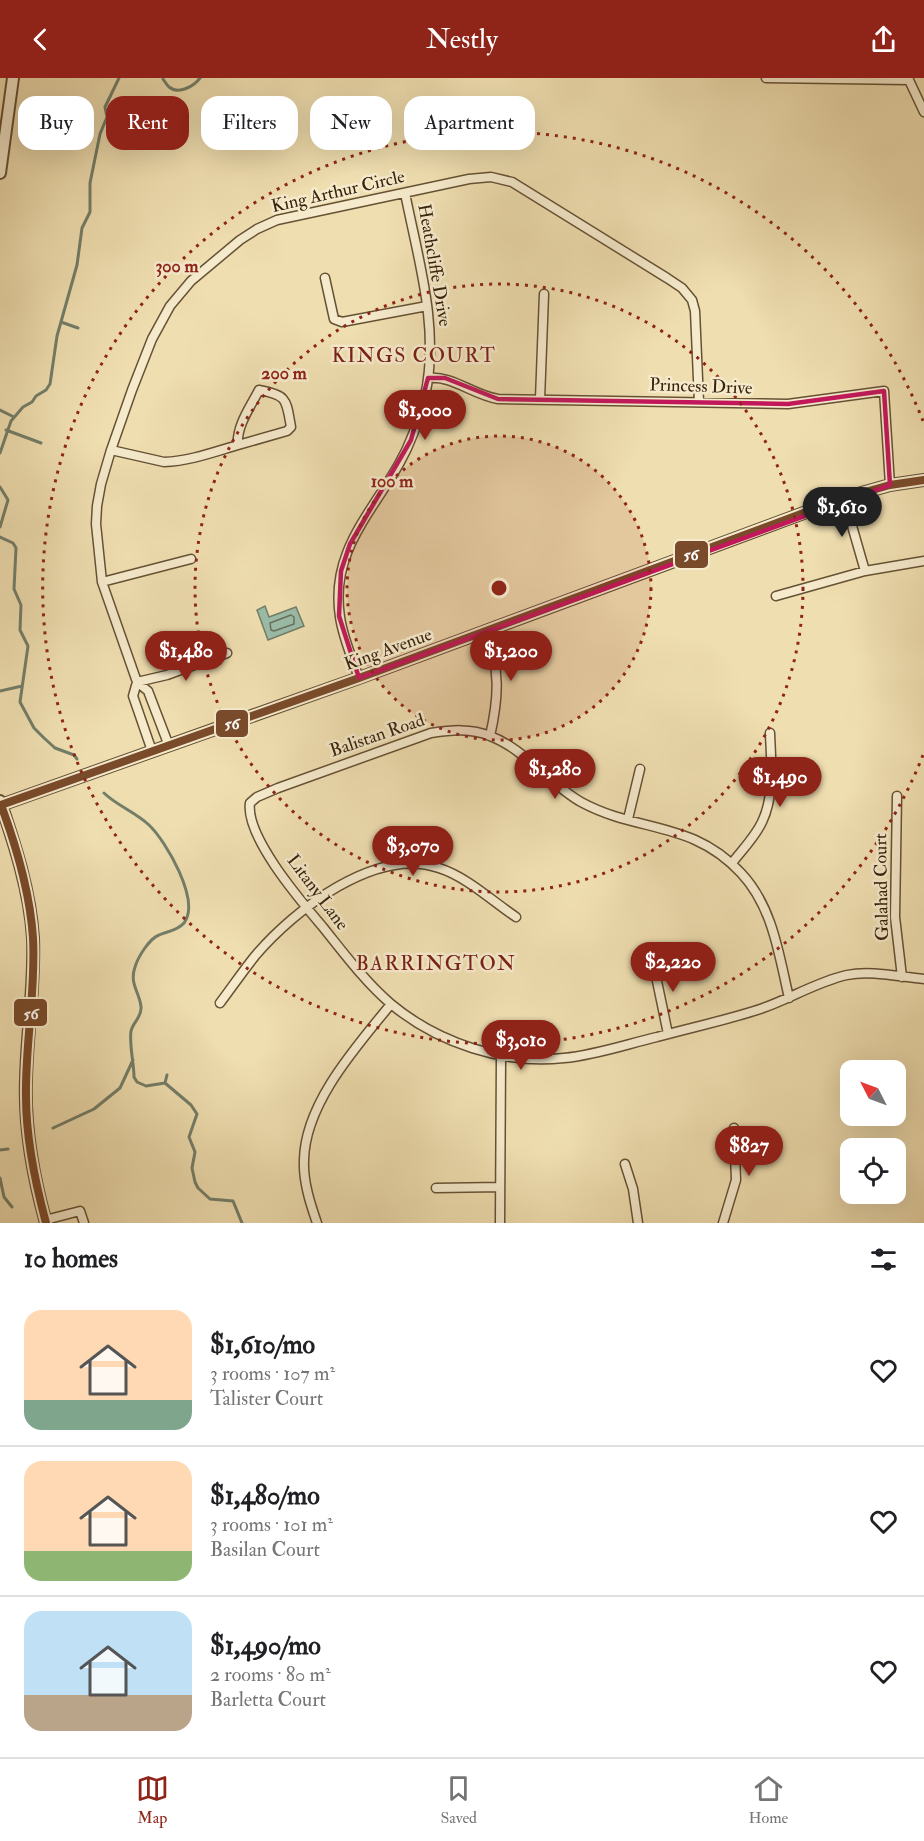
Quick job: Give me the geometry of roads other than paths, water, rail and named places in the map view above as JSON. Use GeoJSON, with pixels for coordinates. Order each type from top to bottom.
{"type":"FeatureCollection","features":[{"type":"Feature","properties":{"kind":"street"},"geometry":{"type":"LineString","coordinates":[[0,173],[13,78]]}},
{"type":"Feature","properties":{"kind":"street"},"geometry":{"type":"LineString","coordinates":[[766,78],[908,79],[924,112]]}},
{"type":"Feature","properties":{"kind":"street","name":"King Arthur Circle"},"geometry":{"type":"LineString","coordinates":[[168,746],[148,691],[137,682],[102,582],[96,524],[101,484],[132,390],[161,321],[180,292],[240,240],[277,220],[476,178],[501,178],[512,182],[682,288],[692,300],[695,311],[699,402]]}},
{"type":"Feature","properties":{"kind":"street","name":"Heathcliffe Drive"},"geometry":{"type":"LineString","coordinates":[[359,678],[339,616],[341,571],[350,543],[393,476],[411,440],[420,417],[428,378],[430,337],[427,306],[405,193]]}},
{"type":"Feature","properties":{"kind":"street"},"geometry":{"type":"LineString","coordinates":[[325,278],[334,319],[342,322],[427,306]]}},
{"type":"Feature","properties":{"kind":"street"},"geometry":{"type":"LineString","coordinates":[[540,399],[544,294]]}},
{"type":"Feature","properties":{"kind":"street","name":"Princess Drive"},"geometry":{"type":"LineString","coordinates":[[428,378],[445,378],[485,397],[540,399],[788,404],[884,392],[890,485]]}},
{"type":"Feature","properties":{"kind":"street"},"geometry":{"type":"LineString","coordinates":[[111,450],[164,462],[190,459],[287,431],[291,427],[281,395],[259,390],[240,429],[237,437],[238,445]]}},
{"type":"Feature","properties":{"kind":"street","name":"King Avenue"},"geometry":{"type":"LineString","coordinates":[[0,804],[359,678],[844,498],[890,485],[924,480]]}},
{"type":"Feature","properties":{"kind":"street"},"geometry":{"type":"LineString","coordinates":[[844,498],[866,571]]}},
{"type":"Feature","properties":{"kind":"street"},"geometry":{"type":"LineString","coordinates":[[102,582],[191,559]]}},
{"type":"Feature","properties":{"kind":"street"},"geometry":{"type":"LineString","coordinates":[[776,596],[866,571],[924,561]]}},
{"type":"Feature","properties":{"kind":"street"},"geometry":{"type":"LineString","coordinates":[[486,631],[492,647],[498,681],[490,736]]}},
{"type":"Feature","properties":{"kind":"street"},"geometry":{"type":"LineString","coordinates":[[137,682],[167,675],[227,653]]}},
{"type":"Feature","properties":{"kind":"street","name":"King Arthur Circle"},"geometry":{"type":"LineString","coordinates":[[137,682],[133,696],[152,752]]}},
{"type":"Feature","properties":{"kind":"street","name":"Balistan Road"},"geometry":{"type":"LineString","coordinates":[[250,803],[257,797],[278,788],[424,735],[456,730],[490,736],[513,750],[582,803],[610,814],[692,837],[732,863],[751,885],[764,907],[773,932],[789,998]]}},
{"type":"Feature","properties":{"kind":"street"},"geometry":{"type":"LineString","coordinates":[[732,863],[757,832],[766,813],[771,779],[770,733]]}},
{"type":"Feature","properties":{"kind":"street"},"geometry":{"type":"LineString","coordinates":[[627,819],[640,769]]}},
{"type":"Feature","properties":{"kind":"street","name":"Galahad Court"},"geometry":{"type":"LineString","coordinates":[[897,796],[895,917],[902,977]]}},
{"type":"Feature","properties":{"kind":"street","name":"Litany Lane"},"geometry":{"type":"LineString","coordinates":[[250,803],[248,813],[261,843],[306,907],[391,1004],[437,1033],[465,1045],[501,1056],[531,1059],[564,1058],[597,1052],[755,1011],[847,975],[874,974],[924,979]]}},
{"type":"Feature","properties":{"kind":"street"},"geometry":{"type":"LineString","coordinates":[[0,804],[20,862],[33,937],[26,1078],[30,1151],[45,1222],[80,1211],[84,1223]]}},
{"type":"Feature","properties":{"kind":"street"},"geometry":{"type":"LineString","coordinates":[[220,1003],[255,955],[306,907],[339,886],[391,866],[405,863],[440,868],[459,877],[516,917]]}},
{"type":"Feature","properties":{"kind":"street"},"geometry":{"type":"LineString","coordinates":[[652,957],[668,1034]]}},
{"type":"Feature","properties":{"kind":"street"},"geometry":{"type":"LineString","coordinates":[[317,1223],[310,1203],[303,1160],[312,1121],[326,1092],[342,1067],[391,1004]]}},
{"type":"Feature","properties":{"kind":"street"},"geometry":{"type":"LineString","coordinates":[[501,1056],[501,1223]]}},
{"type":"Feature","properties":{"kind":"street"},"geometry":{"type":"LineString","coordinates":[[723,1223],[736,1180],[734,1128]]}},
{"type":"Feature","properties":{"kind":"street"},"geometry":{"type":"LineString","coordinates":[[625,1164],[633,1189],[638,1223]]}},
{"type":"Feature","properties":{"kind":"street"},"geometry":{"type":"LineString","coordinates":[[436,1188],[500,1187]]}},
{"type":"Feature","properties":{"kind":"water"},"geometry":{"type":"Polygon","coordinates":[[[265,606],[269,617],[296,607],[304,626],[268,640],[257,610],[265,606]]]}},
{"type":"Feature","properties":{"kind":"waterway"},"geometry":{"type":"LineString","coordinates":[[0,453],[11,421],[23,407],[32,402],[50,384],[57,336],[77,265],[82,228],[90,212],[90,183],[100,134],[107,117],[105,107],[119,78]]}},
{"type":"Feature","properties":{"kind":"waterway"},"geometry":{"type":"LineString","coordinates":[[163,79],[169,87],[182,90],[200,78]]}},
{"type":"Feature","properties":{"kind":"waterway"},"geometry":{"type":"LineString","coordinates":[[61,322],[78,328]]}},
{"type":"Feature","properties":{"kind":"waterway"},"geometry":{"type":"LineString","coordinates":[[0,410],[14,417]]}},
{"type":"Feature","properties":{"kind":"waterway"},"geometry":{"type":"LineString","coordinates":[[6,430],[41,443]]}},
{"type":"Feature","properties":{"kind":"waterway"},"geometry":{"type":"LineString","coordinates":[[0,487],[8,500],[0,527]]}},
{"type":"Feature","properties":{"kind":"waterway"},"geometry":{"type":"LineString","coordinates":[[0,537],[13,543],[16,548],[14,589],[21,605],[20,630],[28,646],[20,702],[34,728],[55,748],[74,755],[77,759]]}},
{"type":"Feature","properties":{"kind":"waterway"},"geometry":{"type":"LineString","coordinates":[[0,691],[22,686]]}},
{"type":"Feature","properties":{"kind":"waterway"},"geometry":{"type":"LineString","coordinates":[[104,793],[144,820],[156,833],[172,857],[185,887],[188,901],[188,913],[184,923],[151,940],[139,958],[133,973],[141,1007],[131,1031],[134,1077],[137,1082],[146,1086],[165,1083]]}},
{"type":"Feature","properties":{"kind":"waterway"},"geometry":{"type":"LineString","coordinates":[[53,1128],[94,1109],[120,1088],[133,1060]]}},
{"type":"Feature","properties":{"kind":"waterway"},"geometry":{"type":"LineString","coordinates":[[165,1083],[167,1075]]}},
{"type":"Feature","properties":{"kind":"waterway"},"geometry":{"type":"LineString","coordinates":[[165,1083],[191,1105],[197,1114],[189,1137],[195,1152],[192,1168],[198,1188],[210,1199],[233,1201],[242,1223]]}},
{"type":"Feature","properties":{"kind":"waterway"},"geometry":{"type":"LineString","coordinates":[[0,1150],[8,1149]]}},
{"type":"Feature","properties":{"kind":"waterway"},"geometry":{"type":"LineString","coordinates":[[0,1178],[4,1197],[12,1207]]}},
{"type":"Feature","properties":{"kind":"district","name":"KINGS COURT"},"geometry":{"type":"Point","coordinates":[414,355]}},
{"type":"Feature","properties":{"kind":"district","name":"BARRINGTON"},"geometry":{"type":"Point","coordinates":[436,963]}}]}
